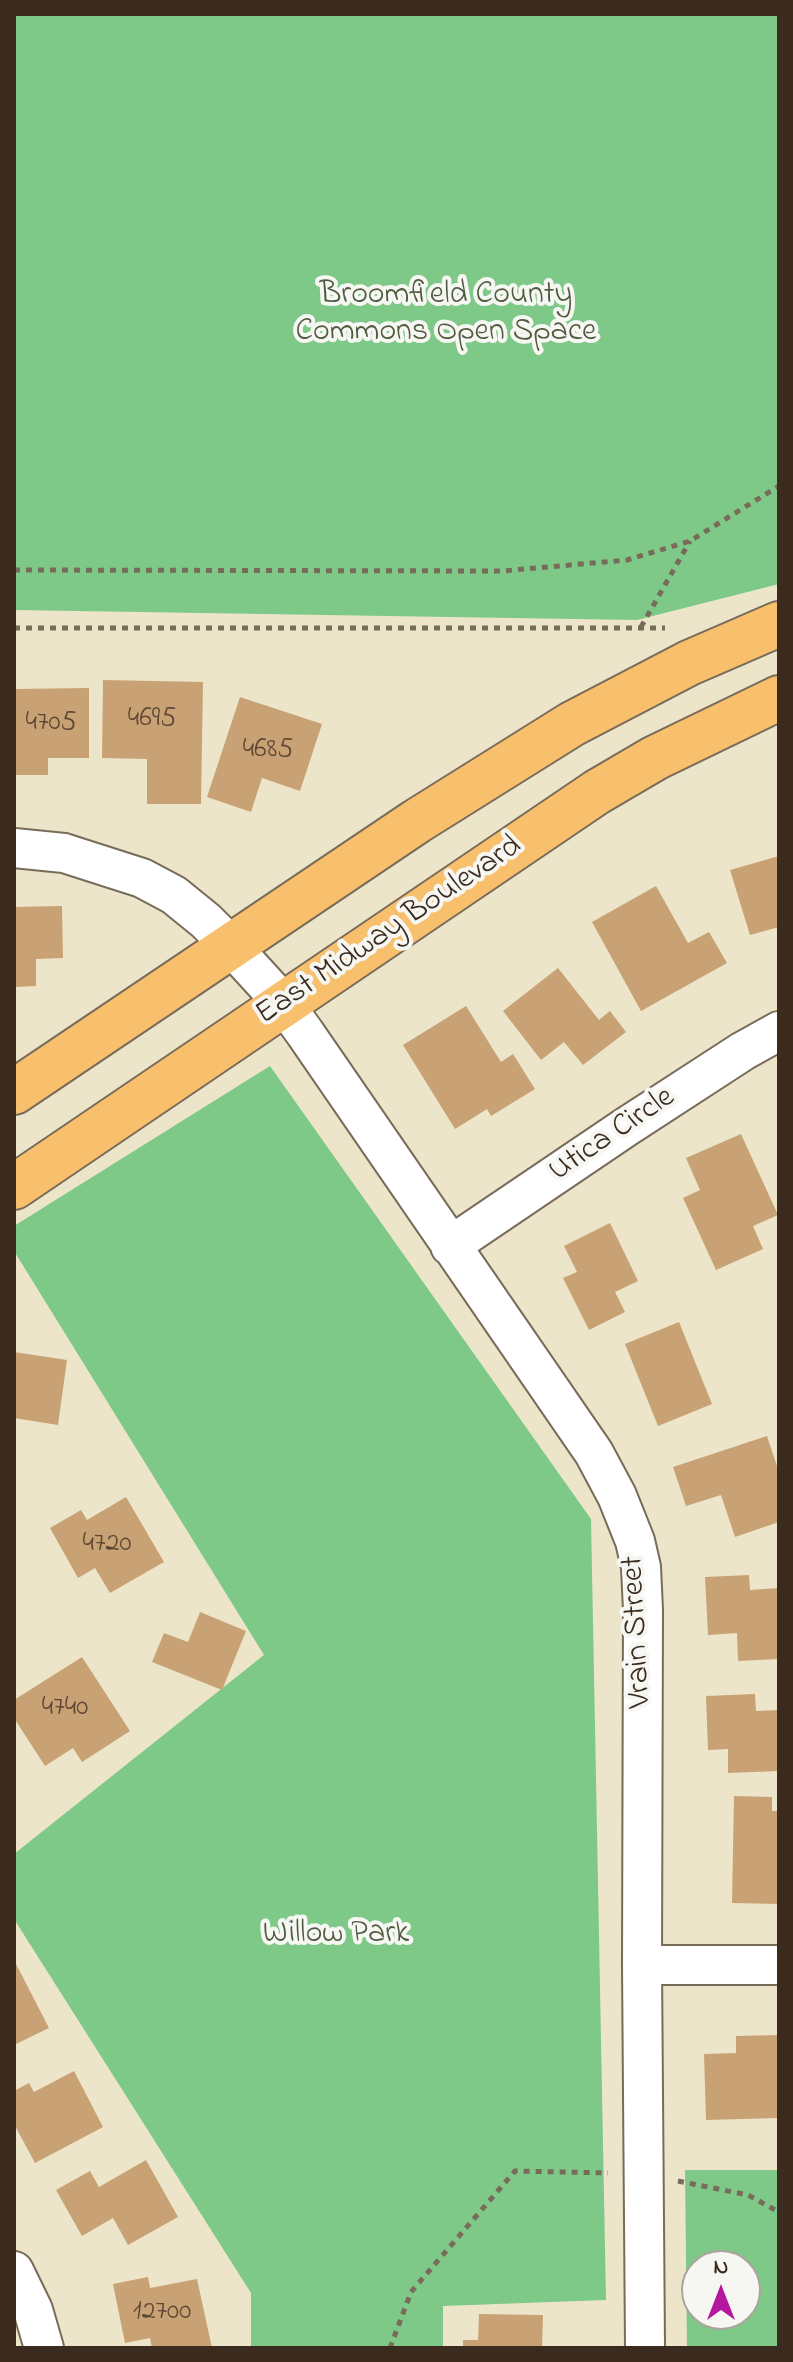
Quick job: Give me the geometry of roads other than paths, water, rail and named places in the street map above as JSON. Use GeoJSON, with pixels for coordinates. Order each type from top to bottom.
{"type":"FeatureCollection","features":[{"type":"Feature","properties":{"kind":"main road"},"geometry":{"type":"LineString","coordinates":[[14,1092],[417,821],[572,724],[689,663],[779,624]]}},
{"type":"Feature","properties":{"kind":"main road","name":"East Midway Boulevard"},"geometry":{"type":"LineString","coordinates":[[14,1187],[597,792],[667,752],[779,698]]}},
{"type":"Feature","properties":{"kind":"street","name":"Vrain Street"},"geometry":{"type":"LineString","coordinates":[[14,848],[64,853],[142,878],[174,895],[231,946],[284,1004],[594,1453],[617,1496],[635,1541],[641,1567],[643,1610],[645,2348]]}},
{"type":"Feature","properties":{"kind":"street","name":"Utica Circle"},"geometry":{"type":"LineString","coordinates":[[450,1246],[626,1127],[779,1031]]}},
{"type":"Feature","properties":{"kind":"street"},"geometry":{"type":"LineString","coordinates":[[642,1965],[779,1965]]}},
{"type":"Feature","properties":{"kind":"street"},"geometry":{"type":"LineString","coordinates":[[14,2271],[33,2310],[44,2348]]}},
{"type":"Feature","properties":{"kind":"park label","name":"Broomfield County Commons Open Space"},"geometry":{"type":"Point","coordinates":[446,316]}},
{"type":"Feature","properties":{"kind":"park label","name":"Willow Park"},"geometry":{"type":"Point","coordinates":[336,1936]}}]}
